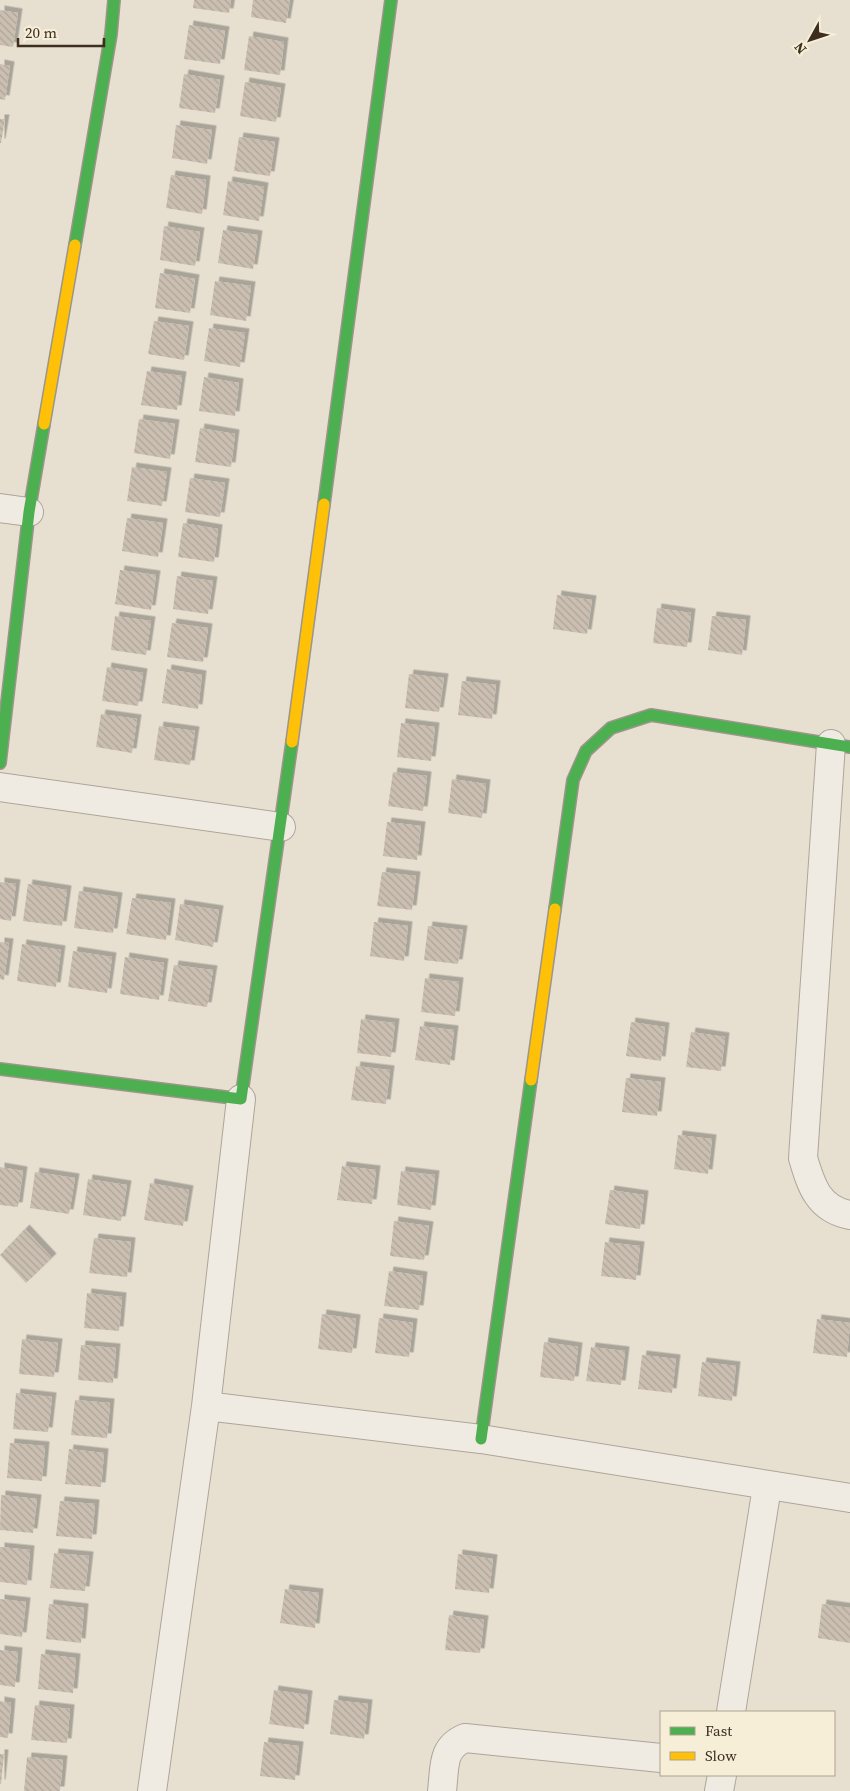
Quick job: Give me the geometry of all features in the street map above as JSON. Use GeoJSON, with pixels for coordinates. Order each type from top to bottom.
{"type":"FeatureCollection","features":[{"type":"Feature","properties":{"kind":"street"},"geometry":{"type":"LineString","coordinates":[[0,763],[29,512],[111,34],[114,0]]}},
{"type":"Feature","properties":{"kind":"street"},"geometry":{"type":"LineString","coordinates":[[152,1791],[206,1406],[241,1100],[281,827],[391,0]]}},
{"type":"Feature","properties":{"kind":"street"},"geometry":{"type":"LineString","coordinates":[[0,508],[29,512]]}},
{"type":"Feature","properties":{"kind":"street"},"geometry":{"type":"LineString","coordinates":[[481,1439],[573,780],[586,752],[611,728],[651,715],[840,745],[803,1158],[812,1190],[837,1212],[850,1215]]}},
{"type":"Feature","properties":{"kind":"street"},"geometry":{"type":"LineString","coordinates":[[0,788],[281,827]]}},
{"type":"Feature","properties":{"kind":"street"},"geometry":{"type":"LineString","coordinates":[[0,1069],[241,1100]]}},
{"type":"Feature","properties":{"kind":"street"},"geometry":{"type":"LineString","coordinates":[[206,1406],[481,1439],[767,1487],[850,1498]]}},
{"type":"Feature","properties":{"kind":"street"},"geometry":{"type":"LineString","coordinates":[[731,1711],[767,1487]]}},
{"type":"Feature","properties":{"kind":"street"},"geometry":{"type":"LineString","coordinates":[[442,1791],[447,1752],[454,1742],[465,1738],[660,1758]]}},
{"type":"Feature","properties":{"kind":"street"},"geometry":{"type":"LineString","coordinates":[[719,1791],[722,1776]]}},
{"type":"Feature","properties":{"kind":"building"},"geometry":{"type":"Polygon","coordinates":[[[194,0],[231,0],[229,13],[193,8],[194,0]]]}},
{"type":"Feature","properties":{"kind":"building"},"geometry":{"type":"Polygon","coordinates":[[[253,0],[290,0],[286,23],[251,17],[253,0]]]}},
{"type":"Feature","properties":{"kind":"building"},"geometry":{"type":"Polygon","coordinates":[[[0,10],[18,13],[13,47],[0,45],[0,10]]]}},
{"type":"Feature","properties":{"kind":"building"},"geometry":{"type":"Polygon","coordinates":[[[189,25],[225,31],[220,64],[184,59],[189,25]]]}},
{"type":"Feature","properties":{"kind":"building"},"geometry":{"type":"Polygon","coordinates":[[[249,36],[284,42],[280,75],[244,70],[249,36]]]}},
{"type":"Feature","properties":{"kind":"building"},"geometry":{"type":"Polygon","coordinates":[[[0,64],[10,66],[5,100],[0,99],[0,64]]]}},
{"type":"Feature","properties":{"kind":"building"},"geometry":{"type":"Polygon","coordinates":[[[184,74],[220,80],[215,113],[179,108],[184,74]]]}},
{"type":"Feature","properties":{"kind":"building"},"geometry":{"type":"Polygon","coordinates":[[[245,82],[281,88],[276,122],[240,116],[245,82]]]}},
{"type":"Feature","properties":{"kind":"building"},"geometry":{"type":"Polygon","coordinates":[[[0,119],[5,119],[1,143],[0,143],[0,119]]]}},
{"type":"Feature","properties":{"kind":"building"},"geometry":{"type":"Polygon","coordinates":[[[176,125],[212,130],[207,164],[172,158],[176,125]]]}},
{"type":"Feature","properties":{"kind":"building"},"geometry":{"type":"Polygon","coordinates":[[[239,137],[275,142],[270,176],[234,171],[239,137]]]}},
{"type":"Feature","properties":{"kind":"building"},"geometry":{"type":"Polygon","coordinates":[[[171,175],[206,180],[202,214],[166,208],[171,175]]]}},
{"type":"Feature","properties":{"kind":"building"},"geometry":{"type":"Polygon","coordinates":[[[228,181],[264,187],[259,221],[223,215],[228,181]]]}},
{"type":"Feature","properties":{"kind":"building"},"geometry":{"type":"Polygon","coordinates":[[[164,226],[200,232],[195,266],[160,260],[164,226]]]}},
{"type":"Feature","properties":{"kind":"building"},"geometry":{"type":"Polygon","coordinates":[[[223,230],[258,235],[253,269],[218,263],[223,230]]]}},
{"type":"Feature","properties":{"kind":"building"},"geometry":{"type":"Polygon","coordinates":[[[160,273],[195,279],[190,313],[155,308],[160,273]]]}},
{"type":"Feature","properties":{"kind":"building"},"geometry":{"type":"Polygon","coordinates":[[[215,281],[251,286],[246,321],[210,315],[215,281]]]}},
{"type":"Feature","properties":{"kind":"building"},"geometry":{"type":"Polygon","coordinates":[[[154,321],[189,326],[184,360],[148,354],[154,321]]]}},
{"type":"Feature","properties":{"kind":"building"},"geometry":{"type":"Polygon","coordinates":[[[209,328],[245,333],[240,367],[204,361],[209,328]]]}},
{"type":"Feature","properties":{"kind":"building"},"geometry":{"type":"Polygon","coordinates":[[[147,371],[182,376],[177,410],[141,405],[147,371]]]}},
{"type":"Feature","properties":{"kind":"building"},"geometry":{"type":"Polygon","coordinates":[[[204,377],[239,383],[235,416],[199,411],[204,377]]]}},
{"type":"Feature","properties":{"kind":"building"},"geometry":{"type":"Polygon","coordinates":[[[139,419],[175,424],[170,459],[134,453],[139,419]]]}},
{"type":"Feature","properties":{"kind":"building"},"geometry":{"type":"Polygon","coordinates":[[[200,428],[235,434],[231,467],[195,462],[200,428]]]}},
{"type":"Feature","properties":{"kind":"building"},"geometry":{"type":"Polygon","coordinates":[[[132,467],[167,472],[162,506],[127,501],[132,467]]]}},
{"type":"Feature","properties":{"kind":"building"},"geometry":{"type":"Polygon","coordinates":[[[190,478],[225,483],[220,517],[185,512],[190,478]]]}},
{"type":"Feature","properties":{"kind":"building"},"geometry":{"type":"Polygon","coordinates":[[[127,518],[163,523],[158,557],[122,551],[127,518]]]}},
{"type":"Feature","properties":{"kind":"building"},"geometry":{"type":"Polygon","coordinates":[[[183,523],[218,529],[214,562],[178,557],[183,523]]]}},
{"type":"Feature","properties":{"kind":"building"},"geometry":{"type":"Polygon","coordinates":[[[120,570],[156,575],[151,610],[115,604],[120,570]]]}},
{"type":"Feature","properties":{"kind":"building"},"geometry":{"type":"Polygon","coordinates":[[[177,576],[213,581],[208,614],[173,609],[177,576]]]}},
{"type":"Feature","properties":{"kind":"building"},"geometry":{"type":"Polygon","coordinates":[[[557,595],[592,600],[587,634],[553,629],[557,595]]]}},
{"type":"Feature","properties":{"kind":"building"},"geometry":{"type":"Polygon","coordinates":[[[657,608],[691,613],[687,647],[653,643],[657,608]]]}},
{"type":"Feature","properties":{"kind":"building"},"geometry":{"type":"Polygon","coordinates":[[[115,616],[151,621],[146,655],[111,650],[115,616]]]}},
{"type":"Feature","properties":{"kind":"building"},"geometry":{"type":"Polygon","coordinates":[[[712,616],[746,620],[742,655],[708,650],[712,616]]]}},
{"type":"Feature","properties":{"kind":"building"},"geometry":{"type":"Polygon","coordinates":[[[172,623],[208,628],[203,662],[167,657],[172,623]]]}},
{"type":"Feature","properties":{"kind":"building"},"geometry":{"type":"Polygon","coordinates":[[[107,667],[143,673],[138,706],[102,701],[107,667]]]}},
{"type":"Feature","properties":{"kind":"building"},"geometry":{"type":"Polygon","coordinates":[[[167,669],[202,675],[198,709],[162,703],[167,669]]]}},
{"type":"Feature","properties":{"kind":"building"},"geometry":{"type":"Polygon","coordinates":[[[409,674],[444,678],[439,712],[405,708],[409,674]]]}},
{"type":"Feature","properties":{"kind":"building"},"geometry":{"type":"Polygon","coordinates":[[[462,681],[496,685],[492,719],[458,715],[462,681]]]}},
{"type":"Feature","properties":{"kind":"building"},"geometry":{"type":"Polygon","coordinates":[[[101,714],[137,719],[132,753],[96,747],[101,714]]]}},
{"type":"Feature","properties":{"kind":"building"},"geometry":{"type":"Polygon","coordinates":[[[401,723],[435,727],[431,761],[397,757],[401,723]]]}},
{"type":"Feature","properties":{"kind":"building"},"geometry":{"type":"Polygon","coordinates":[[[159,726],[195,731],[190,765],[154,760],[159,726]]]}},
{"type":"Feature","properties":{"kind":"building"},"geometry":{"type":"Polygon","coordinates":[[[393,772],[427,776],[423,811],[388,806],[393,772]]]}},
{"type":"Feature","properties":{"kind":"building"},"geometry":{"type":"Polygon","coordinates":[[[452,779],[486,784],[482,818],[448,813],[452,779]]]}},
{"type":"Feature","properties":{"kind":"building"},"geometry":{"type":"Polygon","coordinates":[[[387,822],[421,826],[417,860],[383,856],[387,822]]]}},
{"type":"Feature","properties":{"kind":"building"},"geometry":{"type":"Polygon","coordinates":[[[382,872],[416,876],[412,910],[377,906],[382,872]]]}},
{"type":"Feature","properties":{"kind":"building"},"geometry":{"type":"Polygon","coordinates":[[[0,882],[16,884],[11,921],[0,919],[0,882]]]}},
{"type":"Feature","properties":{"kind":"building"},"geometry":{"type":"Polygon","coordinates":[[[28,884],[67,890],[62,926],[23,921],[28,884]]]}},
{"type":"Feature","properties":{"kind":"building"},"geometry":{"type":"Polygon","coordinates":[[[79,891],[118,897],[113,933],[74,928],[79,891]]]}},
{"type":"Feature","properties":{"kind":"building"},"geometry":{"type":"Polygon","coordinates":[[[132,898],[171,903],[166,940],[126,934],[132,898]]]}},
{"type":"Feature","properties":{"kind":"building"},"geometry":{"type":"Polygon","coordinates":[[[180,904],[219,910],[213,947],[175,940],[180,904]]]}},
{"type":"Feature","properties":{"kind":"building"},"geometry":{"type":"Polygon","coordinates":[[[374,922],[408,926],[404,961],[370,956],[374,922]]]}},
{"type":"Feature","properties":{"kind":"building"},"geometry":{"type":"Polygon","coordinates":[[[428,926],[463,930],[458,964],[424,960],[428,926]]]}},
{"type":"Feature","properties":{"kind":"building"},"geometry":{"type":"Polygon","coordinates":[[[0,942],[9,943],[4,980],[0,979],[0,942]]]}},
{"type":"Feature","properties":{"kind":"building"},"geometry":{"type":"Polygon","coordinates":[[[22,944],[61,950],[56,987],[17,981],[22,944]]]}},
{"type":"Feature","properties":{"kind":"building"},"geometry":{"type":"Polygon","coordinates":[[[73,951],[112,957],[107,993],[68,987],[73,951]]]}},
{"type":"Feature","properties":{"kind":"building"},"geometry":{"type":"Polygon","coordinates":[[[125,957],[164,963],[159,1000],[120,994],[125,957]]]}},
{"type":"Feature","properties":{"kind":"building"},"geometry":{"type":"Polygon","coordinates":[[[174,965],[213,970],[207,1007],[168,1001],[174,965]]]}},
{"type":"Feature","properties":{"kind":"building"},"geometry":{"type":"Polygon","coordinates":[[[425,978],[459,982],[455,1016],[421,1012],[425,978]]]}},
{"type":"Feature","properties":{"kind":"building"},"geometry":{"type":"Polygon","coordinates":[[[361,1019],[395,1023],[391,1057],[357,1053],[361,1019]]]}},
{"type":"Feature","properties":{"kind":"building"},"geometry":{"type":"Polygon","coordinates":[[[631,1022],[665,1027],[661,1061],[626,1056],[631,1022]]]}},
{"type":"Feature","properties":{"kind":"building"},"geometry":{"type":"Polygon","coordinates":[[[420,1026],[454,1030],[450,1065],[415,1060],[420,1026]]]}},
{"type":"Feature","properties":{"kind":"building"},"geometry":{"type":"Polygon","coordinates":[[[691,1032],[725,1037],[721,1071],[686,1067],[691,1032]]]}},
{"type":"Feature","properties":{"kind":"building"},"geometry":{"type":"Polygon","coordinates":[[[356,1066],[390,1070],[386,1104],[351,1100],[356,1066]]]}},
{"type":"Feature","properties":{"kind":"building"},"geometry":{"type":"Polygon","coordinates":[[[626,1078],[661,1082],[657,1116],[622,1112],[626,1078]]]}},
{"type":"Feature","properties":{"kind":"building"},"geometry":{"type":"Polygon","coordinates":[[[678,1135],[712,1139],[708,1174],[674,1169],[678,1135]]]}},
{"type":"Feature","properties":{"kind":"building"},"geometry":{"type":"Polygon","coordinates":[[[342,1166],[376,1170],[372,1204],[337,1200],[342,1166]]]}},
{"type":"Feature","properties":{"kind":"building"},"geometry":{"type":"Polygon","coordinates":[[[0,1167],[23,1171],[18,1207],[0,1205],[0,1167]]]}},
{"type":"Feature","properties":{"kind":"building"},"geometry":{"type":"Polygon","coordinates":[[[401,1171],[435,1175],[431,1210],[397,1205],[401,1171]]]}},
{"type":"Feature","properties":{"kind":"building"},"geometry":{"type":"Polygon","coordinates":[[[35,1172],[75,1178],[69,1214],[30,1208],[35,1172]]]}},
{"type":"Feature","properties":{"kind":"building"},"geometry":{"type":"Polygon","coordinates":[[[88,1179],[127,1185],[121,1221],[83,1215],[88,1179]]]}},
{"type":"Feature","properties":{"kind":"building"},"geometry":{"type":"Polygon","coordinates":[[[150,1183],[189,1190],[183,1226],[144,1220],[150,1183]]]}},
{"type":"Feature","properties":{"kind":"building"},"geometry":{"type":"Polygon","coordinates":[[[610,1190],[644,1195],[640,1229],[605,1224],[610,1190]]]}},
{"type":"Feature","properties":{"kind":"building"},"geometry":{"type":"Polygon","coordinates":[[[394,1221],[429,1226],[424,1260],[390,1256],[394,1221]]]}},
{"type":"Feature","properties":{"kind":"building"},"geometry":{"type":"Polygon","coordinates":[[[25,1229],[52,1258],[26,1283],[0,1255],[25,1229]]]}},
{"type":"Feature","properties":{"kind":"building"},"geometry":{"type":"Polygon","coordinates":[[[94,1238],[131,1242],[127,1277],[89,1273],[94,1238]]]}},
{"type":"Feature","properties":{"kind":"building"},"geometry":{"type":"Polygon","coordinates":[[[605,1242],[640,1246],[636,1280],[601,1276],[605,1242]]]}},
{"type":"Feature","properties":{"kind":"building"},"geometry":{"type":"Polygon","coordinates":[[[389,1271],[423,1276],[419,1310],[384,1306],[389,1271]]]}},
{"type":"Feature","properties":{"kind":"building"},"geometry":{"type":"Polygon","coordinates":[[[87,1293],[122,1297],[119,1331],[84,1328],[87,1293]]]}},
{"type":"Feature","properties":{"kind":"building"},"geometry":{"type":"Polygon","coordinates":[[[322,1314],[356,1319],[352,1353],[318,1349],[322,1314]]]}},
{"type":"Feature","properties":{"kind":"building"},"geometry":{"type":"Polygon","coordinates":[[[379,1318],[413,1323],[409,1357],[375,1353],[379,1318]]]}},
{"type":"Feature","properties":{"kind":"building"},"geometry":{"type":"Polygon","coordinates":[[[817,1319],[850,1323],[847,1357],[813,1353],[817,1319]]]}},
{"type":"Feature","properties":{"kind":"building"},"geometry":{"type":"Polygon","coordinates":[[[22,1339],[58,1343],[54,1377],[19,1374],[22,1339]]]}},
{"type":"Feature","properties":{"kind":"building"},"geometry":{"type":"Polygon","coordinates":[[[544,1342],[578,1347],[574,1381],[540,1377],[544,1342]]]}},
{"type":"Feature","properties":{"kind":"building"},"geometry":{"type":"Polygon","coordinates":[[[81,1345],[116,1348],[113,1383],[78,1380],[81,1345]]]}},
{"type":"Feature","properties":{"kind":"building"},"geometry":{"type":"Polygon","coordinates":[[[591,1347],[625,1351],[621,1385],[586,1381],[591,1347]]]}},
{"type":"Feature","properties":{"kind":"building"},"geometry":{"type":"Polygon","coordinates":[[[642,1355],[676,1359],[672,1393],[638,1389],[642,1355]]]}},
{"type":"Feature","properties":{"kind":"building"},"geometry":{"type":"Polygon","coordinates":[[[702,1362],[736,1366],[732,1401],[698,1396],[702,1362]]]}},
{"type":"Feature","properties":{"kind":"building"},"geometry":{"type":"Polygon","coordinates":[[[16,1393],[52,1397],[48,1432],[13,1429],[16,1393]]]}},
{"type":"Feature","properties":{"kind":"building"},"geometry":{"type":"Polygon","coordinates":[[[75,1400],[110,1403],[107,1438],[71,1435],[75,1400]]]}},
{"type":"Feature","properties":{"kind":"building"},"geometry":{"type":"Polygon","coordinates":[[[10,1443],[45,1446],[42,1481],[7,1478],[10,1443]]]}},
{"type":"Feature","properties":{"kind":"building"},"geometry":{"type":"Polygon","coordinates":[[[69,1449],[104,1453],[101,1487],[65,1484],[69,1449]]]}},
{"type":"Feature","properties":{"kind":"building"},"geometry":{"type":"Polygon","coordinates":[[[1,1495],[37,1499],[33,1533],[0,1530],[1,1495]]]}},
{"type":"Feature","properties":{"kind":"building"},"geometry":{"type":"Polygon","coordinates":[[[60,1501],[95,1504],[92,1539],[56,1536],[60,1501]]]}},
{"type":"Feature","properties":{"kind":"building"},"geometry":{"type":"Polygon","coordinates":[[[0,1547],[30,1550],[27,1585],[0,1582],[0,1547]]]}},
{"type":"Feature","properties":{"kind":"building"},"geometry":{"type":"Polygon","coordinates":[[[54,1553],[89,1556],[85,1591],[50,1588],[54,1553]]]}},
{"type":"Feature","properties":{"kind":"building"},"geometry":{"type":"Polygon","coordinates":[[[458,1554],[493,1559],[489,1593],[455,1589],[458,1554]]]}},
{"type":"Feature","properties":{"kind":"building"},"geometry":{"type":"Polygon","coordinates":[[[285,1589],[319,1593],[315,1628],[280,1623],[285,1589]]]}},
{"type":"Feature","properties":{"kind":"building"},"geometry":{"type":"Polygon","coordinates":[[[0,1599],[26,1602],[22,1637],[0,1634],[0,1599]]]}},
{"type":"Feature","properties":{"kind":"building"},"geometry":{"type":"Polygon","coordinates":[[[49,1604],[84,1608],[81,1643],[46,1639],[49,1604]]]}},
{"type":"Feature","properties":{"kind":"building"},"geometry":{"type":"Polygon","coordinates":[[[822,1604],[850,1608],[850,1643],[818,1638],[822,1604]]]}},
{"type":"Feature","properties":{"kind":"building"},"geometry":{"type":"Polygon","coordinates":[[[449,1615],[484,1620],[480,1653],[445,1650],[449,1615]]]}},
{"type":"Feature","properties":{"kind":"building"},"geometry":{"type":"Polygon","coordinates":[[[0,1650],[18,1652],[15,1687],[0,1685],[0,1650]]]}},
{"type":"Feature","properties":{"kind":"building"},"geometry":{"type":"Polygon","coordinates":[[[41,1654],[76,1658],[73,1693],[38,1689],[41,1654]]]}},
{"type":"Feature","properties":{"kind":"building"},"geometry":{"type":"Polygon","coordinates":[[[274,1690],[308,1695],[304,1729],[269,1724],[274,1690]]]}},
{"type":"Feature","properties":{"kind":"building"},"geometry":{"type":"Polygon","coordinates":[[[334,1700],[368,1704],[364,1739],[330,1734],[334,1700]]]}},
{"type":"Feature","properties":{"kind":"building"},"geometry":{"type":"Polygon","coordinates":[[[0,1701],[11,1703],[8,1738],[0,1737],[0,1701]]]}},
{"type":"Feature","properties":{"kind":"building"},"geometry":{"type":"Polygon","coordinates":[[[35,1705],[70,1709],[67,1743],[31,1740],[35,1705]]]}},
{"type":"Feature","properties":{"kind":"building"},"geometry":{"type":"Polygon","coordinates":[[[264,1742],[299,1746],[295,1780],[260,1776],[264,1742]]]}},
{"type":"Feature","properties":{"kind":"building"},"geometry":{"type":"Polygon","coordinates":[[[0,1754],[4,1754],[1,1784],[0,1784],[0,1754]]]}},
{"type":"Feature","properties":{"kind":"building"},"geometry":{"type":"Polygon","coordinates":[[[27,1757],[63,1760],[60,1791],[24,1791],[27,1757]]]}},
{"type":"Feature","properties":{"kind":"traffic: fast"},"geometry":{"type":"LineString","coordinates":[[75,245],[111,34],[114,0]]}},
{"type":"Feature","properties":{"kind":"traffic: fast"},"geometry":{"type":"LineString","coordinates":[[324,504],[391,0]]}},
{"type":"Feature","properties":{"kind":"traffic: fast"},"geometry":{"type":"LineString","coordinates":[[0,763],[29,512],[44,424]]}},
{"type":"Feature","properties":{"kind":"traffic: fast"},"geometry":{"type":"LineString","coordinates":[[555,909],[573,780],[586,751],[611,728],[651,715],[850,747]]}},
{"type":"Feature","properties":{"kind":"traffic: fast"},"geometry":{"type":"LineString","coordinates":[[0,1069],[241,1099],[292,742]]}},
{"type":"Feature","properties":{"kind":"traffic: fast"},"geometry":{"type":"LineString","coordinates":[[481,1439],[531,1080]]}},
{"type":"Feature","properties":{"kind":"traffic: slow"},"geometry":{"type":"LineString","coordinates":[[44,424],[75,245]]}},
{"type":"Feature","properties":{"kind":"traffic: slow"},"geometry":{"type":"LineString","coordinates":[[292,742],[324,504]]}},
{"type":"Feature","properties":{"kind":"traffic: slow"},"geometry":{"type":"LineString","coordinates":[[531,1080],[555,909]]}}]}
